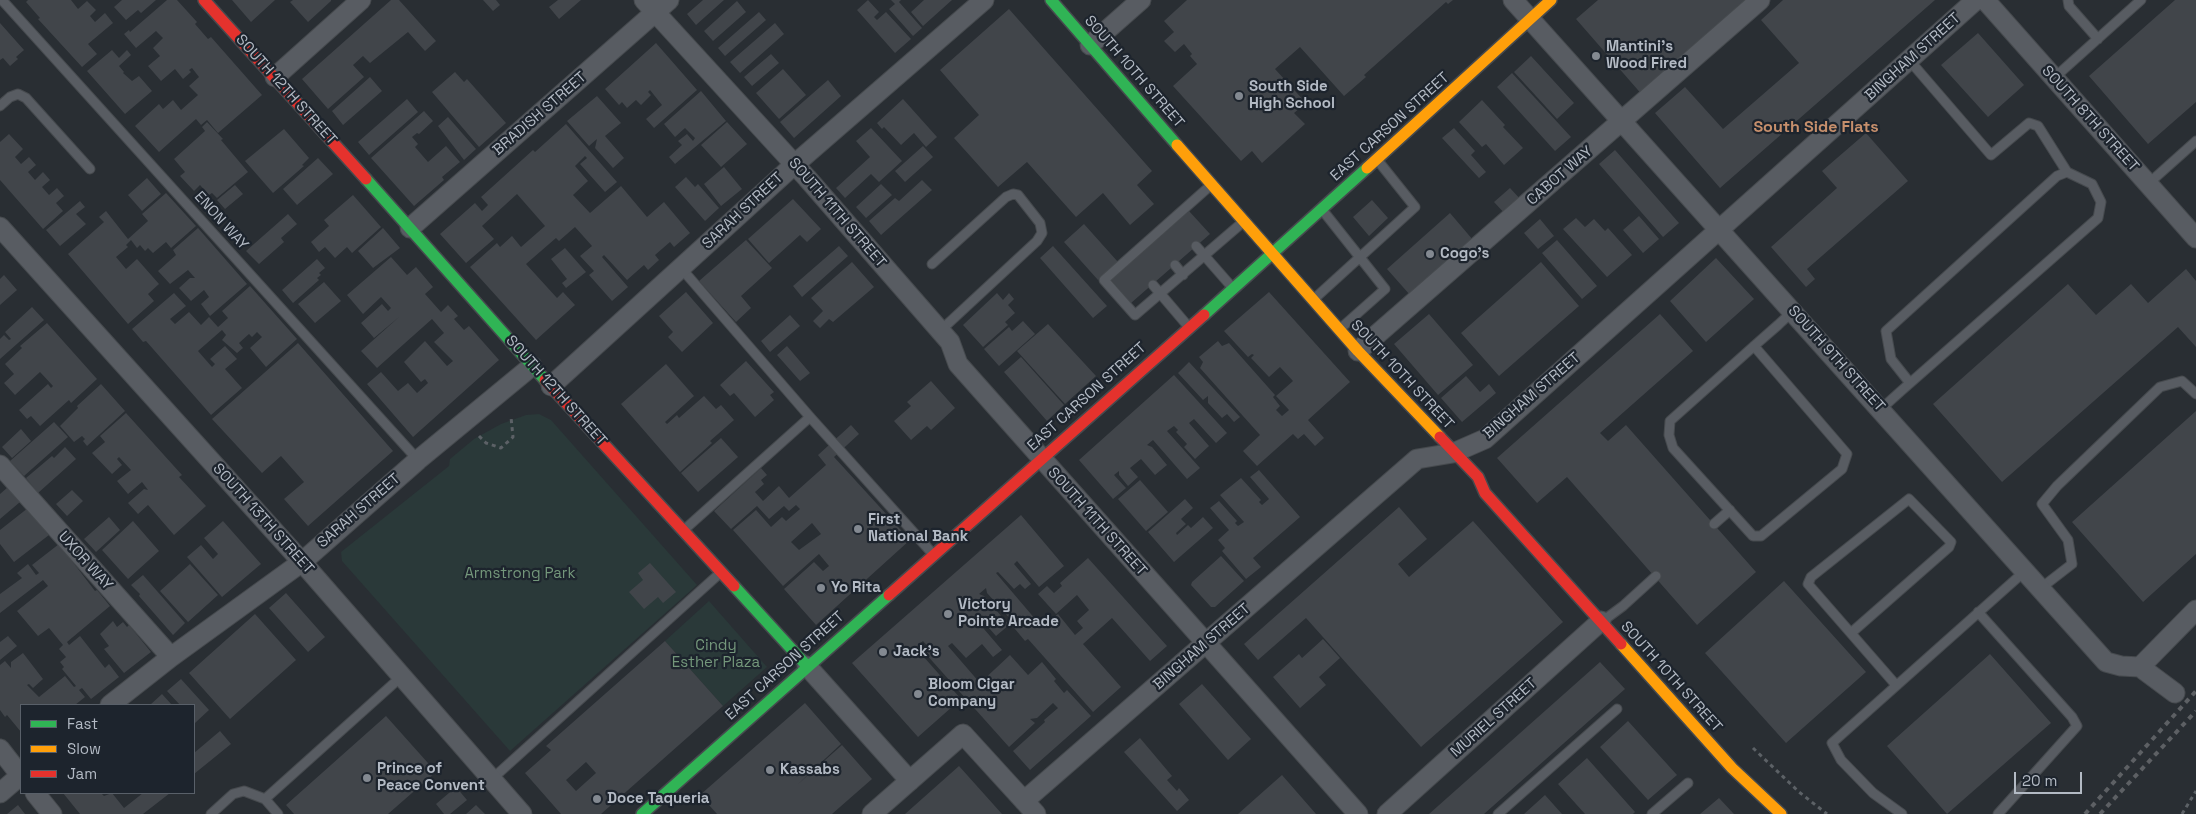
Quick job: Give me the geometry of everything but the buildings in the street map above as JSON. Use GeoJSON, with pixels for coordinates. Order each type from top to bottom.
{"type":"FeatureCollection","features":[{"type":"Feature","properties":{"kind":"main road","name":"SOUTH 12TH STREET"},"geometry":{"type":"LineString","coordinates":[[204,0],[532,366],[807,666]]}},
{"type":"Feature","properties":{"kind":"main road","name":"SOUTH 10TH STREET"},"geometry":{"type":"LineString","coordinates":[[1051,0],[1274,252],[1358,351],[1453,453],[1478,477],[1485,493],[1732,768],[1782,814]]}},
{"type":"Feature","properties":{"kind":"main road","name":"EAST CARSON STREET"},"geometry":{"type":"LineString","coordinates":[[642,814],[1322,210],[1551,0]]}},
{"type":"Feature","properties":{"kind":"street"},"geometry":{"type":"LineString","coordinates":[[274,77],[361,0]]}},
{"type":"Feature","properties":{"kind":"street","name":"SARAH STREET"},"geometry":{"type":"LineString","coordinates":[[551,386],[795,164],[984,0]]}},
{"type":"Feature","properties":{"kind":"street"},"geometry":{"type":"LineString","coordinates":[[1090,45],[1141,0]]}},
{"type":"Feature","properties":{"kind":"street","name":"SOUTH 9TH STREET"},"geometry":{"type":"LineString","coordinates":[[1513,0],[2106,662],[2121,666],[2140,667]]}},
{"type":"Feature","properties":{"kind":"street","name":"CABOT WAY"},"geometry":{"type":"LineString","coordinates":[[1358,351],[1760,0]]}},
{"type":"Feature","properties":{"kind":"street","name":"BINGHAM STREET"},"geometry":{"type":"LineString","coordinates":[[1030,807],[1206,644],[1416,459],[1453,453],[1485,439],[1976,0]]}},
{"type":"Feature","properties":{"kind":"street","name":"SOUTH 8TH STREET"},"geometry":{"type":"LineString","coordinates":[[1985,0],[2196,238]]}},
{"type":"Feature","properties":{"kind":"street","name":"SOUTH 11TH STREET"},"geometry":{"type":"LineString","coordinates":[[656,4],[950,342],[958,364],[1040,459],[1358,814]]}},
{"type":"Feature","properties":{"kind":"street","name":"BRADISH STREET"},"geometry":{"type":"LineString","coordinates":[[410,228],[656,4]]}},
{"type":"Feature","properties":{"kind":"street","name":"SOUTH 13TH STREET"},"geometry":{"type":"LineString","coordinates":[[0,227],[302,562],[522,814]]}},
{"type":"Feature","properties":{"kind":"street","name":"SARAH STREET"},"geometry":{"type":"LineString","coordinates":[[111,704],[171,657],[302,562],[418,460],[532,366]]}},
{"type":"Feature","properties":{"kind":"street","name":"UXOR WAY"},"geometry":{"type":"LineString","coordinates":[[0,465],[171,657]]}},
{"type":"Feature","properties":{"kind":"street"},"geometry":{"type":"LineString","coordinates":[[2175,693],[2140,667],[2196,610]]}},
{"type":"Feature","properties":{"kind":"street","name":"MURIEL STREET"},"geometry":{"type":"LineString","coordinates":[[1387,814],[1601,622]]}},
{"type":"Feature","properties":{"kind":"street","name":"SOUTH 12TH STREET"},"geometry":{"type":"LineString","coordinates":[[807,666],[910,781]]}},
{"type":"Feature","properties":{"kind":"street"},"geometry":{"type":"LineString","coordinates":[[872,814],[963,734],[1030,807]]}},
{"type":"Feature","properties":{"kind":"street"},"geometry":{"type":"LineString","coordinates":[[0,749],[20,775]]}},
{"type":"Feature","properties":{"kind":"street"},"geometry":{"type":"LineString","coordinates":[[0,793],[20,777]]}},
{"type":"Feature","properties":{"kind":"street"},"geometry":{"type":"LineString","coordinates":[[36,794],[52,814]]}},
{"type":"Feature","properties":{"kind":"lane","name":"ENON WAY"},"geometry":{"type":"LineString","coordinates":[[2,0],[418,460]]}},
{"type":"Feature","properties":{"kind":"lane"},"geometry":{"type":"LineString","coordinates":[[2068,0],[2069,6],[2098,39]]}},
{"type":"Feature","properties":{"kind":"lane"},"geometry":{"type":"LineString","coordinates":[[2054,78],[2141,0]]}},
{"type":"Feature","properties":{"kind":"lane"},"geometry":{"type":"LineString","coordinates":[[1881,409],[2098,218],[2101,202],[2092,184],[2067,172],[2038,126],[2029,123],[1991,155],[1910,61]]}},
{"type":"Feature","properties":{"kind":"lane"},"geometry":{"type":"LineString","coordinates":[[0,106],[10,97],[18,94],[26,98],[90,169]]}},
{"type":"Feature","properties":{"kind":"lane"},"geometry":{"type":"LineString","coordinates":[[2148,184],[2196,141]]}},
{"type":"Feature","properties":{"kind":"lane"},"geometry":{"type":"LineString","coordinates":[[1313,300],[1415,207],[1377,160]]}},
{"type":"Feature","properties":{"kind":"lane"},"geometry":{"type":"LineString","coordinates":[[1910,383],[1890,359],[1886,331],[2057,176],[2067,172]]}},
{"type":"Feature","properties":{"kind":"lane"},"geometry":{"type":"LineString","coordinates":[[1213,184],[1153,240],[1104,280],[1135,316],[1245,220]]}},
{"type":"Feature","properties":{"kind":"lane"},"geometry":{"type":"LineString","coordinates":[[932,264],[1006,197],[1013,194],[1018,195],[1040,223],[1042,233],[1037,241],[940,331]]}},
{"type":"Feature","properties":{"kind":"lane"},"geometry":{"type":"LineString","coordinates":[[1322,210],[1361,256],[1385,289],[1340,330]]}},
{"type":"Feature","properties":{"kind":"lane"},"geometry":{"type":"LineString","coordinates":[[1196,246],[1233,288]]}},
{"type":"Feature","properties":{"kind":"lane"},"geometry":{"type":"LineString","coordinates":[[1175,265],[1183,275]]}},
{"type":"Feature","properties":{"kind":"lane"},"geometry":{"type":"LineString","coordinates":[[681,268],[810,418],[933,554]]}},
{"type":"Feature","properties":{"kind":"lane"},"geometry":{"type":"LineString","coordinates":[[1152,285],[1189,327]]}},
{"type":"Feature","properties":{"kind":"lane"},"geometry":{"type":"LineString","coordinates":[[1754,346],[1847,454],[1842,469],[1761,536],[1753,536],[1673,448],[1668,435],[1670,421],[1793,311]]}},
{"type":"Feature","properties":{"kind":"lane"},"geometry":{"type":"LineString","coordinates":[[2041,588],[2072,564],[2068,540],[2042,504],[2057,486],[2160,387],[2182,381],[2196,394]]}},
{"type":"Feature","properties":{"kind":"lane"},"geometry":{"type":"LineString","coordinates":[[683,531],[810,418]]}},
{"type":"Feature","properties":{"kind":"lane"},"geometry":{"type":"LineString","coordinates":[[1851,633],[1949,547],[1951,542],[1909,499],[1811,577],[1808,584],[1896,685]]}},
{"type":"Feature","properties":{"kind":"lane"},"geometry":{"type":"LineString","coordinates":[[1714,524],[1730,510]]}},
{"type":"Feature","properties":{"kind":"lane"},"geometry":{"type":"LineString","coordinates":[[1902,814],[1873,793],[1841,760],[1832,743],[2025,571]]}},
{"type":"Feature","properties":{"kind":"lane"},"geometry":{"type":"LineString","coordinates":[[492,779],[721,572]]}},
{"type":"Feature","properties":{"kind":"lane"},"geometry":{"type":"LineString","coordinates":[[1601,622],[1623,606],[1656,576]]}},
{"type":"Feature","properties":{"kind":"lane"},"geometry":{"type":"LineString","coordinates":[[1978,612],[2072,717],[2077,726],[1998,814]]}},
{"type":"Feature","properties":{"kind":"lane"},"geometry":{"type":"LineString","coordinates":[[265,798],[402,676]]}},
{"type":"Feature","properties":{"kind":"lane"},"geometry":{"type":"LineString","coordinates":[[1498,814],[1617,709]]}},
{"type":"Feature","properties":{"kind":"lane"},"geometry":{"type":"LineString","coordinates":[[1652,814],[1688,783]]}},
{"type":"Feature","properties":{"kind":"lane"},"geometry":{"type":"LineString","coordinates":[[211,814],[233,794],[244,791],[265,798],[278,814]]}},
{"type":"Feature","properties":{"kind":"path"},"geometry":{"type":"LineString","coordinates":[[476,434],[486,443],[500,448],[513,437],[511,417]]}},
{"type":"Feature","properties":{"kind":"path"},"geometry":{"type":"LineString","coordinates":[[1753,748],[1799,792],[1827,814]]}},
{"type":"Feature","properties":{"kind":"path"},"geometry":{"type":"LineString","coordinates":[[2182,814],[2196,790]]}},
{"type":"Feature","properties":{"kind":"green space","name":"Armstrong Park"},"geometry":{"type":"Polygon","coordinates":[[[539,414],[551,420],[697,585],[510,751],[342,561],[341,552],[449,466],[450,459],[474,439],[501,424],[526,415],[539,414]]]}},
{"type":"Feature","properties":{"kind":"green space","name":"Cindy Esther Plaza"},"geometry":{"type":"Polygon","coordinates":[[[709,601],[767,667],[723,706],[665,641],[709,601]]]}},
{"type":"Feature","properties":{"kind":"railway"},"geometry":{"type":"LineString","coordinates":[[2085,814],[2196,691]]}},
{"type":"Feature","properties":{"kind":"railway"},"geometry":{"type":"LineString","coordinates":[[2100,814],[2196,711]]}},
{"type":"Feature","properties":{"kind":"traffic: fast"},"geometry":{"type":"LineString","coordinates":[[1051,0],[1177,145]]}},
{"type":"Feature","properties":{"kind":"traffic: fast"},"geometry":{"type":"LineString","coordinates":[[1204,315],[1367,168]]}},
{"type":"Feature","properties":{"kind":"traffic: fast"},"geometry":{"type":"LineString","coordinates":[[366,179],[545,380]]}},
{"type":"Feature","properties":{"kind":"traffic: fast"},"geometry":{"type":"LineString","coordinates":[[734,586],[807,666]]}},
{"type":"Feature","properties":{"kind":"traffic: fast"},"geometry":{"type":"LineString","coordinates":[[642,814],[889,595]]}},
{"type":"Feature","properties":{"kind":"traffic: slow"},"geometry":{"type":"LineString","coordinates":[[1367,168],[1551,0]]}},
{"type":"Feature","properties":{"kind":"traffic: slow"},"geometry":{"type":"LineString","coordinates":[[1177,145],[1358,351],[1440,437]]}},
{"type":"Feature","properties":{"kind":"traffic: slow"},"geometry":{"type":"LineString","coordinates":[[1621,644],[1732,768],[1781,814]]}},
{"type":"Feature","properties":{"kind":"traffic: jam"},"geometry":{"type":"LineString","coordinates":[[204,0],[366,179]]}},
{"type":"Feature","properties":{"kind":"traffic: jam"},"geometry":{"type":"LineString","coordinates":[[889,595],[1204,315]]}},
{"type":"Feature","properties":{"kind":"traffic: jam"},"geometry":{"type":"LineString","coordinates":[[545,380],[734,586]]}},
{"type":"Feature","properties":{"kind":"traffic: jam"},"geometry":{"type":"LineString","coordinates":[[1440,437],[1478,477],[1485,493],[1621,644]]}},
{"type":"Feature","properties":{"kind":"place","name":"Mantini's Wood Fired"},"geometry":{"type":"Point","coordinates":[1596,56]}},
{"type":"Feature","properties":{"kind":"place","name":"South Side High School"},"geometry":{"type":"Point","coordinates":[1239,96]}},
{"type":"Feature","properties":{"kind":"place","name":"Cogo's"},"geometry":{"type":"Point","coordinates":[1430,254]}},
{"type":"Feature","properties":{"kind":"place","name":"First National Bank"},"geometry":{"type":"Point","coordinates":[858,529]}},
{"type":"Feature","properties":{"kind":"place","name":"Yo Rita"},"geometry":{"type":"Point","coordinates":[821,588]}},
{"type":"Feature","properties":{"kind":"place","name":"Victory Pointe Arcade"},"geometry":{"type":"Point","coordinates":[948,614]}},
{"type":"Feature","properties":{"kind":"place","name":"Jack's"},"geometry":{"type":"Point","coordinates":[883,652]}},
{"type":"Feature","properties":{"kind":"place","name":"Bloom Cigar Company"},"geometry":{"type":"Point","coordinates":[918,694]}},
{"type":"Feature","properties":{"kind":"place","name":"Kassabs"},"geometry":{"type":"Point","coordinates":[770,770]}},
{"type":"Feature","properties":{"kind":"place","name":"Prince of Peace Convent"},"geometry":{"type":"Point","coordinates":[367,778]}},
{"type":"Feature","properties":{"kind":"place","name":"Doce Taqueria"},"geometry":{"type":"Point","coordinates":[597,799]}},
{"type":"Feature","properties":{"kind":"district","name":"South Side Flats"},"geometry":{"type":"Point","coordinates":[1816,128]}}]}
